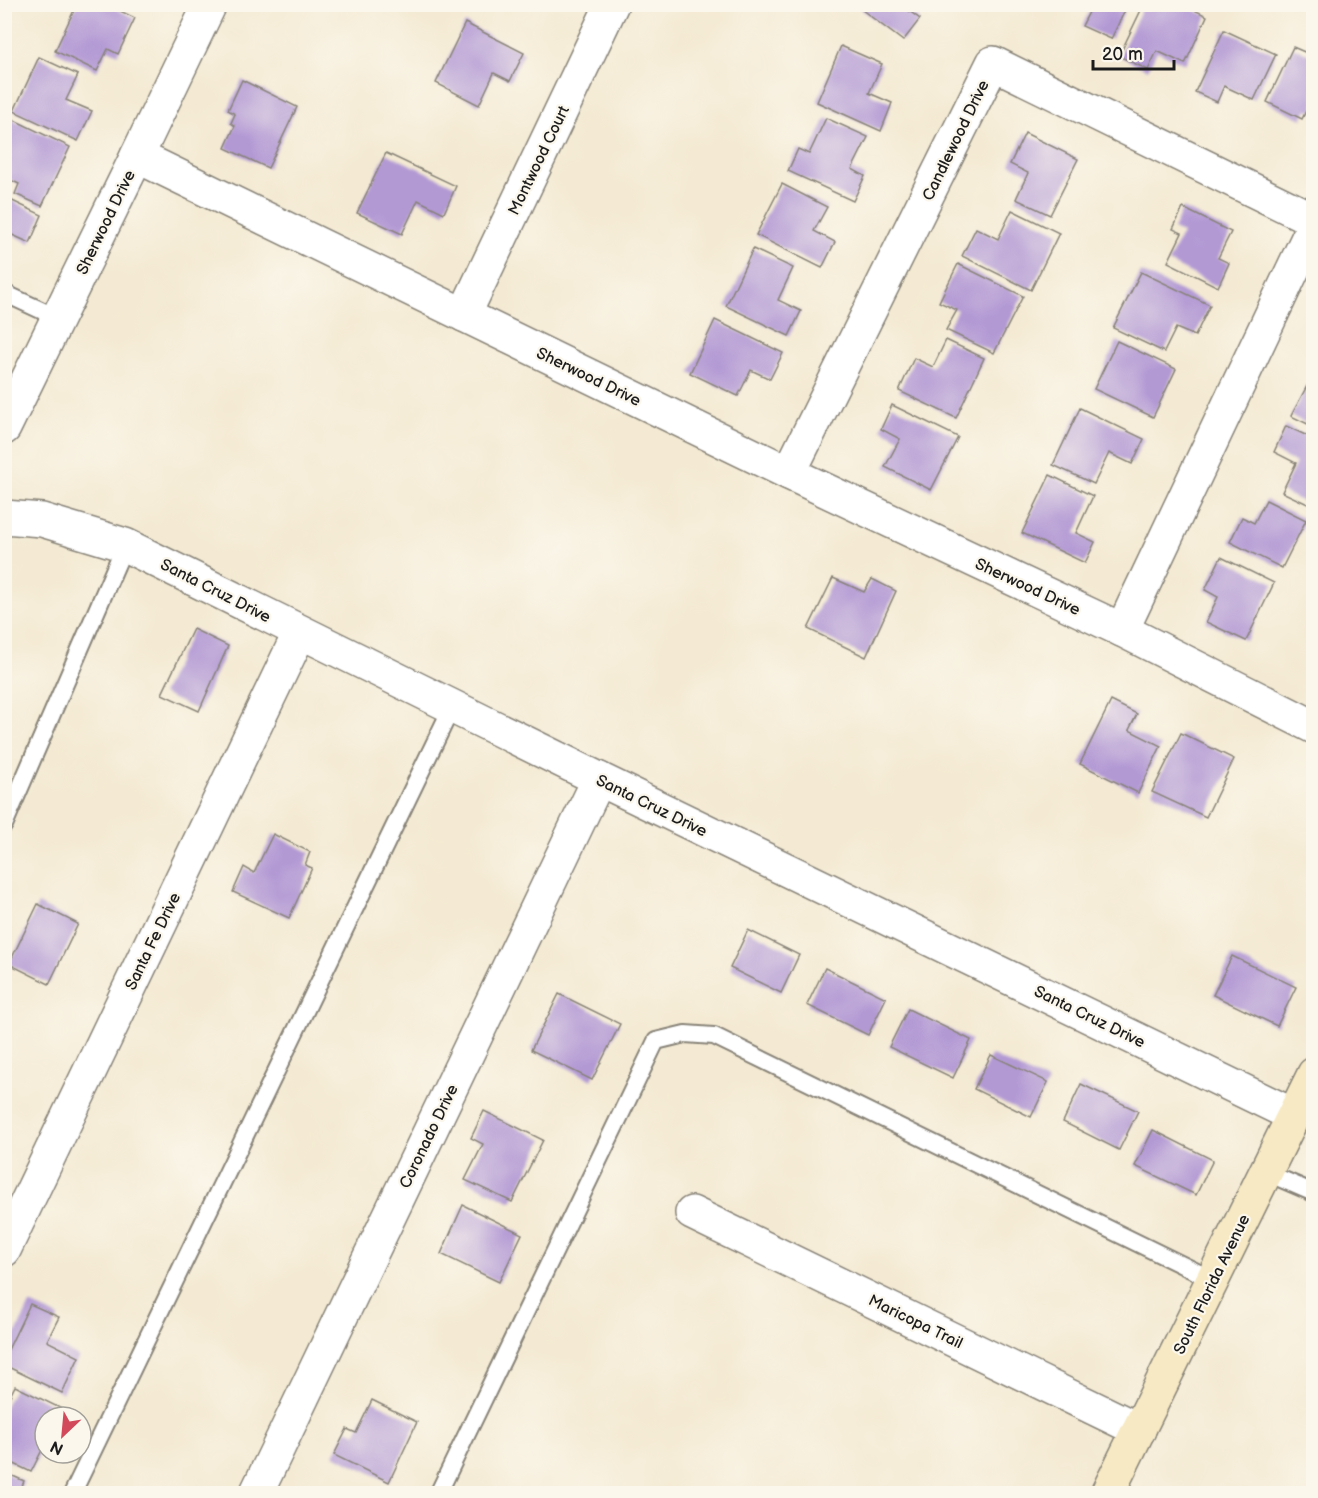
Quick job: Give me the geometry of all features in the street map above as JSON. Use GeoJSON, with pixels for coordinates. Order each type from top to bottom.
{"type":"FeatureCollection","features":[{"type":"Feature","properties":{"kind":"main road","name":"South Florida Avenue"},"geometry":{"type":"LineString","coordinates":[[1107,1494],[1314,1074]]}},
{"type":"Feature","properties":{"kind":"street"},"geometry":{"type":"LineString","coordinates":[[137,156],[210,4]]}},
{"type":"Feature","properties":{"kind":"street","name":"Montwood Court"},"geometry":{"type":"LineString","coordinates":[[464,315],[612,4]]}},
{"type":"Feature","properties":{"kind":"street","name":"Candlewood Drive"},"geometry":{"type":"LineString","coordinates":[[789,473],[993,63],[1314,220]]}},
{"type":"Feature","properties":{"kind":"street","name":"Sherwood Drive"},"geometry":{"type":"LineString","coordinates":[[4,428],[137,156],[789,473],[1122,630],[1314,727]]}},
{"type":"Feature","properties":{"kind":"street"},"geometry":{"type":"LineString","coordinates":[[1122,630],[1314,225]]}},
{"type":"Feature","properties":{"kind":"street","name":"Santa Cruz Drive"},"geometry":{"type":"LineString","coordinates":[[4,517],[42,520],[125,545],[599,779],[1293,1114]]}},
{"type":"Feature","properties":{"kind":"street","name":"Santa Fe Drive"},"geometry":{"type":"LineString","coordinates":[[4,1250],[300,632]]}},
{"type":"Feature","properties":{"kind":"street","name":"Coronado Drive"},"geometry":{"type":"LineString","coordinates":[[256,1494],[599,779]]}},
{"type":"Feature","properties":{"kind":"street","name":"Maricopa Trail"},"geometry":{"type":"LineString","coordinates":[[692,1213],[1139,1430]]}},
{"type":"Feature","properties":{"kind":"lane"},"geometry":{"type":"LineString","coordinates":[[4,293],[58,318]]}},
{"type":"Feature","properties":{"kind":"lane"},"geometry":{"type":"LineString","coordinates":[[4,825],[125,545]]}},
{"type":"Feature","properties":{"kind":"lane"},"geometry":{"type":"LineString","coordinates":[[72,1494],[452,707]]}},
{"type":"Feature","properties":{"kind":"lane"},"geometry":{"type":"LineString","coordinates":[[438,1494],[656,1041],[685,1034],[714,1035],[1213,1280]]}},
{"type":"Feature","properties":{"kind":"lane"},"geometry":{"type":"LineString","coordinates":[[1265,1172],[1314,1193]]}},
{"type":"Feature","properties":{"kind":"building"},"geometry":{"type":"Polygon","coordinates":[[[77,4],[106,4],[135,18],[118,54],[108,49],[97,71],[55,51],[77,4]]]}},
{"type":"Feature","properties":{"kind":"building"},"geometry":{"type":"Polygon","coordinates":[[[858,4],[912,4],[908,10],[920,19],[903,41],[857,6],[858,4]]]}},
{"type":"Feature","properties":{"kind":"building"},"geometry":{"type":"Polygon","coordinates":[[[1077,4],[1128,4],[1111,39],[1082,26],[1090,10],[1077,4]]]}},
{"type":"Feature","properties":{"kind":"building"},"geometry":{"type":"Polygon","coordinates":[[[1144,4],[1182,4],[1207,16],[1185,64],[1157,51],[1148,70],[1119,56],[1144,4]]]}},
{"type":"Feature","properties":{"kind":"building"},"geometry":{"type":"Polygon","coordinates":[[[465,23],[524,53],[510,81],[494,73],[479,105],[436,83],[465,23]]]}},
{"type":"Feature","properties":{"kind":"building"},"geometry":{"type":"Polygon","coordinates":[[[1224,30],[1276,54],[1254,100],[1224,86],[1217,102],[1195,92],[1224,30]]]}},
{"type":"Feature","properties":{"kind":"building"},"geometry":{"type":"Polygon","coordinates":[[[841,46],[882,64],[869,93],[892,103],[881,131],[817,102],[841,46]]]}},
{"type":"Feature","properties":{"kind":"building"},"geometry":{"type":"Polygon","coordinates":[[[1293,47],[1314,56],[1314,112],[1307,109],[1302,119],[1267,102],[1293,47]]]}},
{"type":"Feature","properties":{"kind":"building"},"geometry":{"type":"Polygon","coordinates":[[[39,57],[78,75],[66,100],[92,111],[78,141],[14,111],[39,57]]]}},
{"type":"Feature","properties":{"kind":"building"},"geometry":{"type":"Polygon","coordinates":[[[242,80],[297,107],[268,168],[225,148],[235,126],[231,123],[235,114],[228,110],[242,80]]]}},
{"type":"Feature","properties":{"kind":"building"},"geometry":{"type":"Polygon","coordinates":[[[4,115],[70,147],[42,206],[15,194],[19,184],[4,177],[4,115]]]}},
{"type":"Feature","properties":{"kind":"building"},"geometry":{"type":"Polygon","coordinates":[[[826,118],[868,137],[852,169],[865,176],[853,201],[788,171],[798,149],[809,154],[826,118]]]}},
{"type":"Feature","properties":{"kind":"building"},"geometry":{"type":"Polygon","coordinates":[[[1025,133],[1078,159],[1050,215],[1016,199],[1028,173],[1010,164],[1025,133]]]}},
{"type":"Feature","properties":{"kind":"building"},"geometry":{"type":"Polygon","coordinates":[[[386,153],[456,186],[444,213],[418,200],[402,234],[357,213],[386,153]]]}},
{"type":"Feature","properties":{"kind":"building"},"geometry":{"type":"Polygon","coordinates":[[[782,184],[827,207],[814,231],[835,242],[822,268],[756,235],[782,184]]]}},
{"type":"Feature","properties":{"kind":"building"},"geometry":{"type":"Polygon","coordinates":[[[4,197],[42,215],[30,243],[8,233],[4,240],[4,197]]]}},
{"type":"Feature","properties":{"kind":"building"},"geometry":{"type":"Polygon","coordinates":[[[1183,208],[1231,232],[1218,258],[1229,263],[1218,287],[1168,262],[1182,233],[1173,229],[1183,208]]]}},
{"type":"Feature","properties":{"kind":"building"},"geometry":{"type":"Polygon","coordinates":[[[1012,210],[1059,233],[1031,290],[962,256],[976,228],[998,239],[1012,210]]]}},
{"type":"Feature","properties":{"kind":"building"},"geometry":{"type":"Polygon","coordinates":[[[753,249],[793,268],[778,300],[801,311],[789,336],[726,306],[753,249]]]}},
{"type":"Feature","properties":{"kind":"building"},"geometry":{"type":"Polygon","coordinates":[[[958,264],[1023,296],[994,353],[946,330],[957,310],[939,302],[958,264]]]}},
{"type":"Feature","properties":{"kind":"building"},"geometry":{"type":"Polygon","coordinates":[[[1141,272],[1210,305],[1195,336],[1176,328],[1164,352],[1113,328],[1141,272]]]}},
{"type":"Feature","properties":{"kind":"building"},"geometry":{"type":"Polygon","coordinates":[[[715,320],[783,353],[770,379],[751,370],[738,396],[690,373],[715,320]]]}},
{"type":"Feature","properties":{"kind":"building"},"geometry":{"type":"Polygon","coordinates":[[[946,340],[984,358],[956,418],[899,391],[914,358],[933,367],[946,340]]]}},
{"type":"Feature","properties":{"kind":"building"},"geometry":{"type":"Polygon","coordinates":[[[1117,341],[1176,369],[1153,417],[1094,389],[1117,341]]]}},
{"type":"Feature","properties":{"kind":"building"},"geometry":{"type":"Polygon","coordinates":[[[1307,386],[1314,389],[1314,427],[1291,416],[1307,386]]]}},
{"type":"Feature","properties":{"kind":"building"},"geometry":{"type":"Polygon","coordinates":[[[892,405],[958,437],[931,490],[885,467],[900,439],[881,429],[892,405]]]}},
{"type":"Feature","properties":{"kind":"building"},"geometry":{"type":"Polygon","coordinates":[[[1080,408],[1144,439],[1132,464],[1109,453],[1094,484],[1053,465],[1080,408]]]}},
{"type":"Feature","properties":{"kind":"building"},"geometry":{"type":"Polygon","coordinates":[[[1286,426],[1314,439],[1314,507],[1282,492],[1296,463],[1274,452],[1286,426]]]}},
{"type":"Feature","properties":{"kind":"building"},"geometry":{"type":"Polygon","coordinates":[[[1050,475],[1093,496],[1076,533],[1095,542],[1085,563],[1022,533],[1050,475]]]}},
{"type":"Feature","properties":{"kind":"building"},"geometry":{"type":"Polygon","coordinates":[[[1266,500],[1306,520],[1282,568],[1230,542],[1242,517],[1254,523],[1266,500]]]}},
{"type":"Feature","properties":{"kind":"building"},"geometry":{"type":"Polygon","coordinates":[[[1221,557],[1274,583],[1246,641],[1206,622],[1218,597],[1205,590],[1221,557]]]}},
{"type":"Feature","properties":{"kind":"building"},"geometry":{"type":"Polygon","coordinates":[[[833,578],[864,592],[872,579],[896,591],[866,657],[808,629],[833,578]]]}},
{"type":"Feature","properties":{"kind":"building"},"geometry":{"type":"Polygon","coordinates":[[[193,629],[228,646],[199,711],[162,694],[193,629]]]}},
{"type":"Feature","properties":{"kind":"building"},"geometry":{"type":"Polygon","coordinates":[[[1111,701],[1137,714],[1129,730],[1161,746],[1138,793],[1080,764],[1111,701]]]}},
{"type":"Feature","properties":{"kind":"building"},"geometry":{"type":"Polygon","coordinates":[[[1181,733],[1234,759],[1206,817],[1152,792],[1181,733]]]}},
{"type":"Feature","properties":{"kind":"building"},"geometry":{"type":"Polygon","coordinates":[[[273,834],[310,852],[305,865],[312,868],[289,918],[233,892],[244,867],[254,873],[273,834]]]}},
{"type":"Feature","properties":{"kind":"building"},"geometry":{"type":"Polygon","coordinates":[[[38,904],[78,924],[49,984],[9,964],[38,904]]]}},
{"type":"Feature","properties":{"kind":"building"},"geometry":{"type":"Polygon","coordinates":[[[748,930],[799,955],[781,993],[730,968],[748,930]]]}},
{"type":"Feature","properties":{"kind":"building"},"geometry":{"type":"Polygon","coordinates":[[[1232,956],[1296,987],[1277,1026],[1213,995],[1232,956]]]}},
{"type":"Feature","properties":{"kind":"building"},"geometry":{"type":"Polygon","coordinates":[[[825,968],[886,998],[868,1035],[807,1005],[825,968]]]}},
{"type":"Feature","properties":{"kind":"building"},"geometry":{"type":"Polygon","coordinates":[[[559,994],[620,1024],[592,1080],[531,1050],[559,994]]]}},
{"type":"Feature","properties":{"kind":"building"},"geometry":{"type":"Polygon","coordinates":[[[908,1009],[971,1040],[953,1078],[889,1047],[908,1009]]]}},
{"type":"Feature","properties":{"kind":"building"},"geometry":{"type":"Polygon","coordinates":[[[991,1055],[1048,1082],[1031,1117],[974,1089],[991,1055]]]}},
{"type":"Feature","properties":{"kind":"building"},"geometry":{"type":"Polygon","coordinates":[[[1081,1084],[1138,1111],[1119,1150],[1063,1122],[1081,1084]]]}},
{"type":"Feature","properties":{"kind":"building"},"geometry":{"type":"Polygon","coordinates":[[[484,1111],[543,1140],[512,1202],[465,1180],[483,1144],[471,1138],[484,1111]]]}},
{"type":"Feature","properties":{"kind":"building"},"geometry":{"type":"Polygon","coordinates":[[[1153,1130],[1213,1160],[1196,1195],[1135,1166],[1153,1130]]]}},
{"type":"Feature","properties":{"kind":"building"},"geometry":{"type":"Polygon","coordinates":[[[463,1205],[522,1234],[499,1282],[441,1254],[463,1205]]]}},
{"type":"Feature","properties":{"kind":"building"},"geometry":{"type":"Polygon","coordinates":[[[30,1304],[59,1317],[47,1341],[79,1357],[62,1393],[4,1365],[4,1358],[30,1304]]]}},
{"type":"Feature","properties":{"kind":"building"},"geometry":{"type":"Polygon","coordinates":[[[15,1386],[54,1405],[33,1405],[34,1465],[31,1472],[4,1459],[4,1408],[15,1386]]]}},
{"type":"Feature","properties":{"kind":"building"},"geometry":{"type":"Polygon","coordinates":[[[372,1400],[417,1422],[389,1482],[334,1455],[347,1429],[356,1433],[372,1400]]]}},
{"type":"Feature","properties":{"kind":"building"},"geometry":{"type":"Polygon","coordinates":[[[4,1472],[24,1481],[19,1494],[4,1494],[4,1472]]]}}]}
